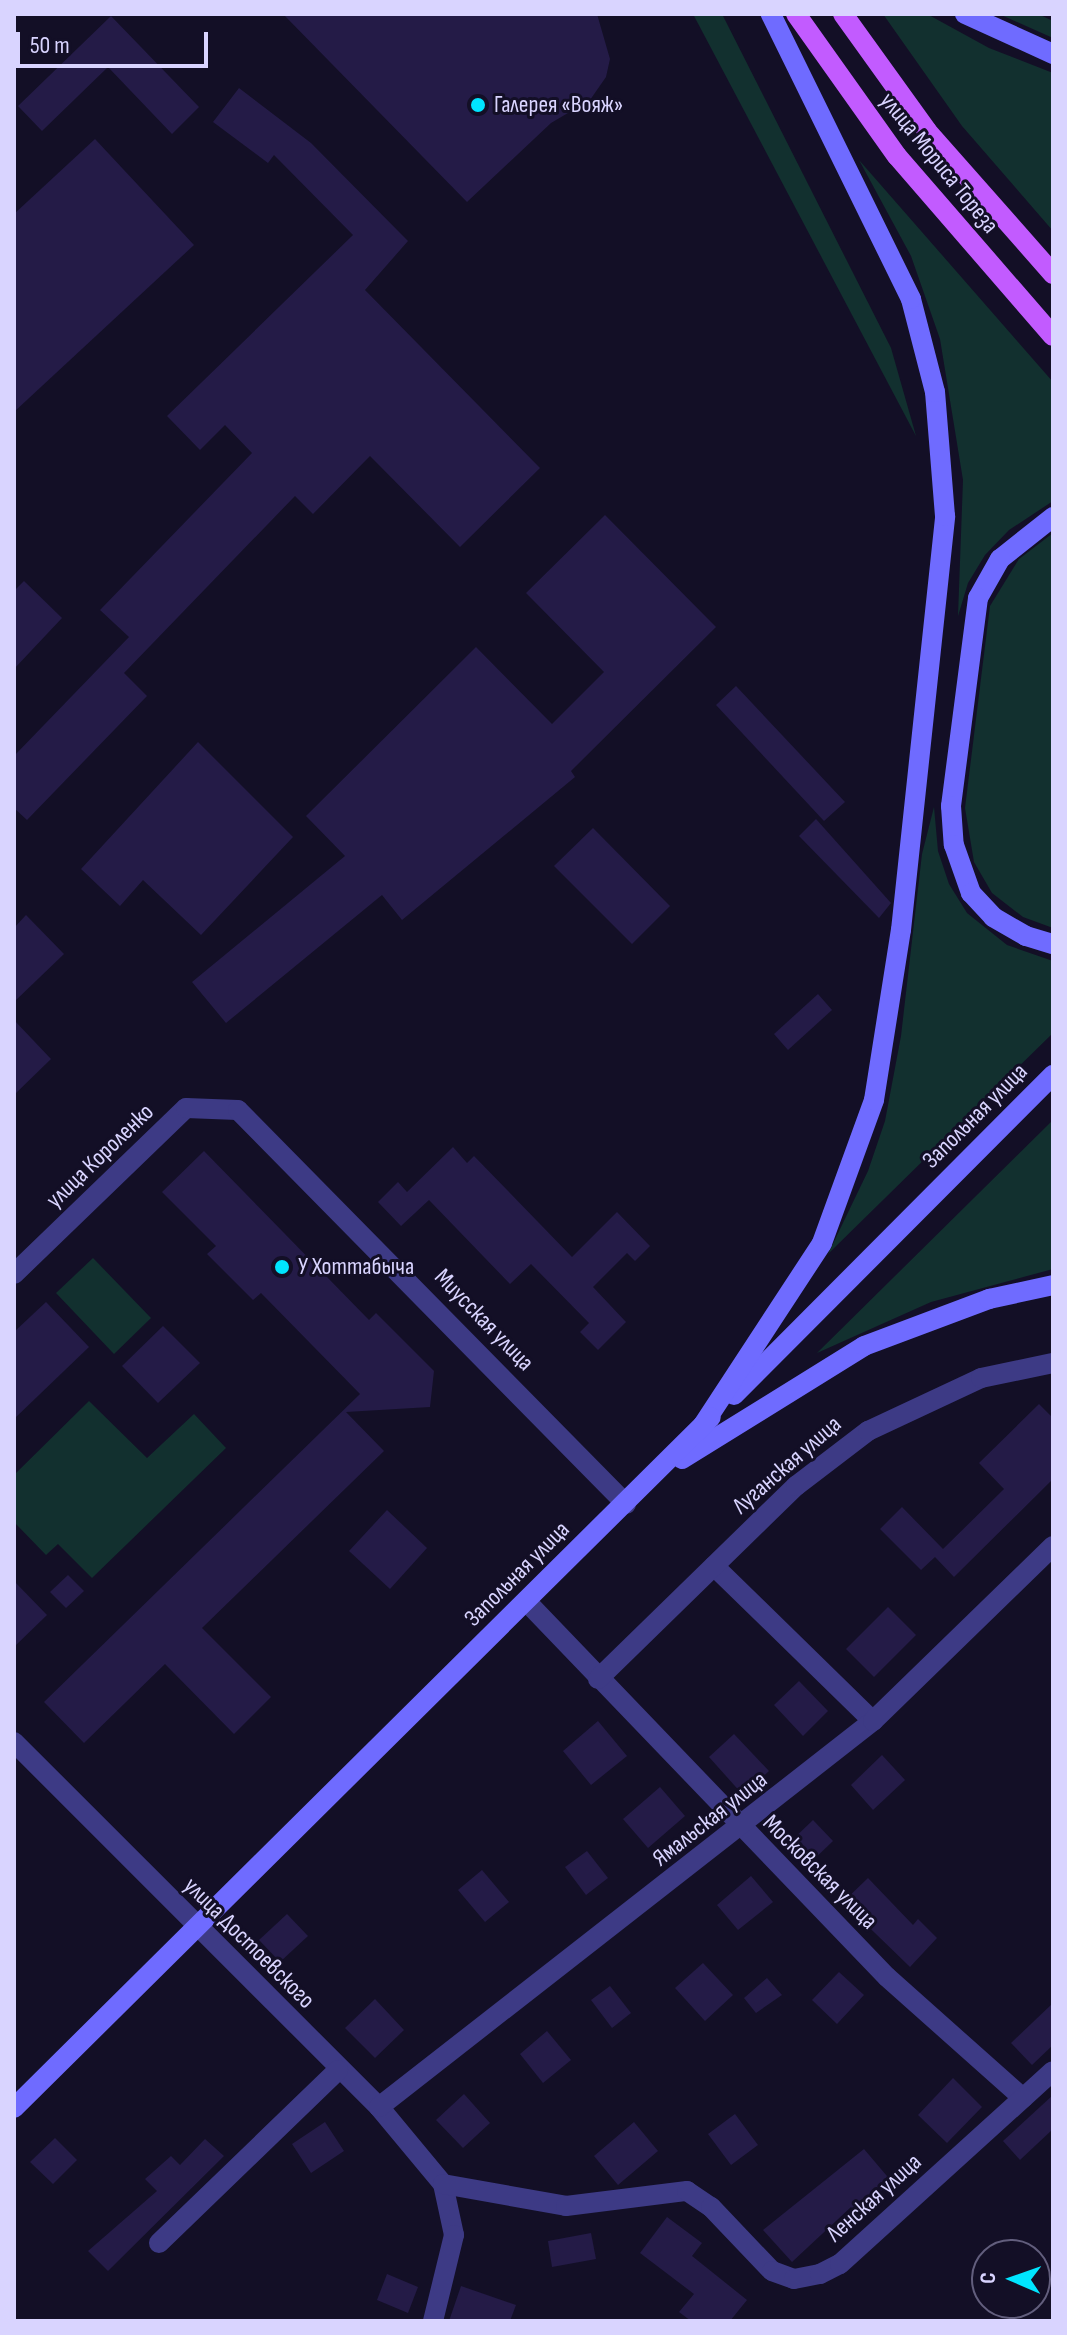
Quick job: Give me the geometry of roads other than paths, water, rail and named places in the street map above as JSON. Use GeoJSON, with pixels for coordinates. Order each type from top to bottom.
{"type":"FeatureCollection","features":[{"type":"Feature","properties":{"kind":"main road","name":"улица Мориса Тореза"},"geometry":{"type":"LineString","coordinates":[[796,14],[897,156],[1053,336]]}},
{"type":"Feature","properties":{"kind":"main road","name":"улица Мориса Тореза"},"geometry":{"type":"LineString","coordinates":[[843,14],[944,153],[1053,274]]}},
{"type":"Feature","properties":{"kind":"street"},"geometry":{"type":"LineString","coordinates":[[703,1425],[822,1243],[874,1100],[901,930],[945,516],[937,406],[911,299],[771,14]]}},
{"type":"Feature","properties":{"kind":"street"},"geometry":{"type":"LineString","coordinates":[[965,14],[1053,54]]}},
{"type":"Feature","properties":{"kind":"street"},"geometry":{"type":"LineString","coordinates":[[1053,517],[1000,559],[978,598],[951,806],[954,845],[971,893],[993,917],[1053,944]]}},
{"type":"Feature","properties":{"kind":"street","name":"Запольная улица"},"geometry":{"type":"LineString","coordinates":[[14,2108],[626,1504],[1053,1075]]}},
{"type":"Feature","properties":{"kind":"street","name":"улица Короленко"},"geometry":{"type":"LineString","coordinates":[[14,1274],[186,1108]]}},
{"type":"Feature","properties":{"kind":"street","name":"Миусская улица"},"geometry":{"type":"LineString","coordinates":[[186,1108],[238,1110],[626,1504]]}},
{"type":"Feature","properties":{"kind":"street"},"geometry":{"type":"LineString","coordinates":[[654,1475],[864,1346],[989,1299],[1053,1285]]}},
{"type":"Feature","properties":{"kind":"street","name":"Луганская улица"},"geometry":{"type":"LineString","coordinates":[[598,1679],[796,1486],[887,1420],[981,1378],[1053,1363]]}},
{"type":"Feature","properties":{"kind":"street","name":"Ямальская улица"},"geometry":{"type":"LineString","coordinates":[[379,2107],[741,1829],[873,1721],[1053,1546]]}},
{"type":"Feature","properties":{"kind":"street"},"geometry":{"type":"LineString","coordinates":[[714,1566],[873,1721]]}},
{"type":"Feature","properties":{"kind":"street","name":"Московская улица"},"geometry":{"type":"LineString","coordinates":[[526,1601],[741,1829],[887,1977],[1023,2098]]}},
{"type":"Feature","properties":{"kind":"street","name":"улица Достоевского"},"geometry":{"type":"LineString","coordinates":[[14,1742],[197,1929],[379,2107],[443,2184]]}},
{"type":"Feature","properties":{"kind":"street"},"geometry":{"type":"LineString","coordinates":[[159,2243],[338,2070]]}},
{"type":"Feature","properties":{"kind":"street","name":"Ленская улица"},"geometry":{"type":"LineString","coordinates":[[443,2184],[566,2206],[687,2191],[711,2207],[772,2271],[794,2279],[840,2264],[1053,2071]]}},
{"type":"Feature","properties":{"kind":"street"},"geometry":{"type":"LineString","coordinates":[[433,2321],[454,2235],[443,2184]]}},
{"type":"Feature","properties":{"kind":"place","name":"Галерея «Вояж»"},"geometry":{"type":"Point","coordinates":[478,105]}},
{"type":"Feature","properties":{"kind":"place","name":"У Хоттабыча"},"geometry":{"type":"Point","coordinates":[282,1267]}}]}
